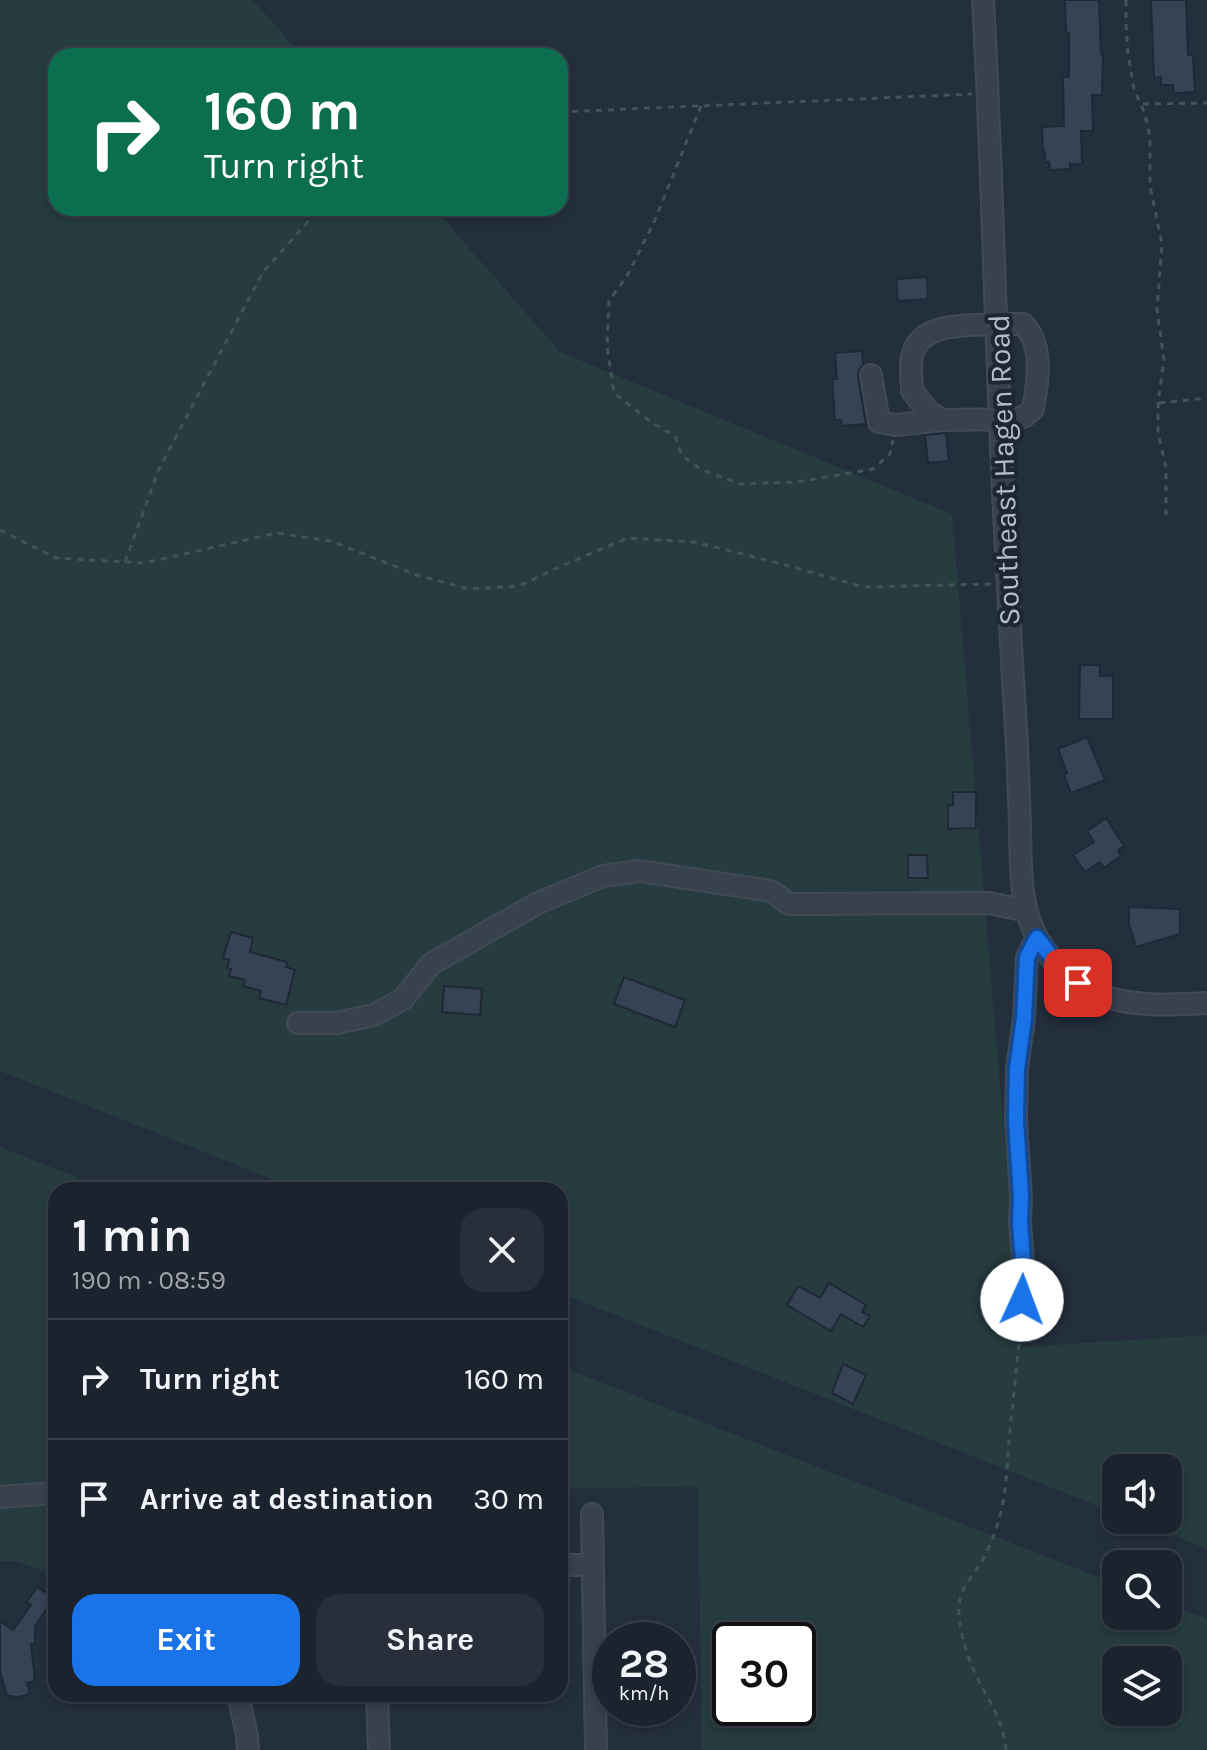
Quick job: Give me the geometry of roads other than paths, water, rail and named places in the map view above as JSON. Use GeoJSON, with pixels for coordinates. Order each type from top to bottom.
{"type":"FeatureCollection","features":[{"type":"Feature","properties":{"kind":"street","name":"Southeast Hagen Road"},"geometry":{"type":"LineString","coordinates":[[983,0],[1021,860],[1027,911],[1037,938],[1060,968],[1078,983],[1109,998],[1143,1005],[1207,1003]]}},
{"type":"Feature","properties":{"kind":"street"},"geometry":{"type":"LineString","coordinates":[[871,375],[879,422],[896,425],[942,420],[1000,421],[1025,416],[1033,409],[1038,383],[1032,333],[1023,324],[940,329],[920,339],[912,354],[912,391],[929,412],[942,420]]}},
{"type":"Feature","properties":{"kind":"street"},"geometry":{"type":"LineString","coordinates":[[298,1023],[337,1023],[374,1015],[403,999],[431,964],[538,903],[603,876],[639,871],[771,891],[789,904],[989,903],[1027,911]]}},
{"type":"Feature","properties":{"kind":"street"},"geometry":{"type":"LineString","coordinates":[[1022,1300],[1017,1069],[1024,1018],[1027,957],[1037,938]]}},
{"type":"Feature","properties":{"kind":"street"},"geometry":{"type":"LineString","coordinates":[[0,1497],[48,1494]]}},
{"type":"Feature","properties":{"kind":"street"},"geometry":{"type":"LineString","coordinates":[[592,1514],[596,1750]]}},
{"type":"Feature","properties":{"kind":"street"},"geometry":{"type":"LineString","coordinates":[[568,1565],[593,1565]]}},
{"type":"Feature","properties":{"kind":"street"},"geometry":{"type":"LineString","coordinates":[[240,1702],[248,1750]]}},
{"type":"Feature","properties":{"kind":"street"},"geometry":{"type":"LineString","coordinates":[[377,1702],[379,1750]]}}]}
